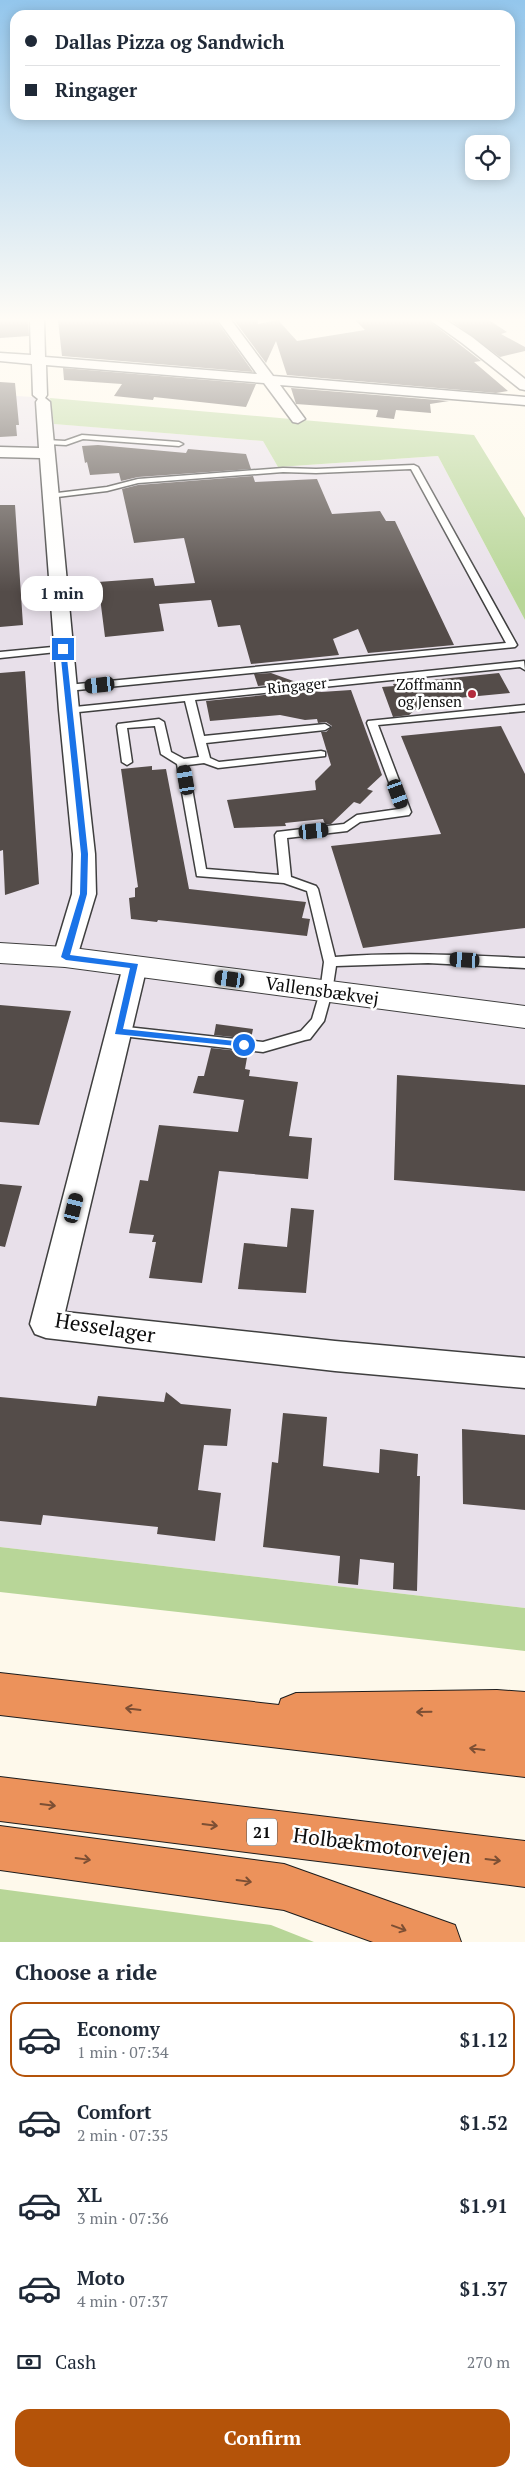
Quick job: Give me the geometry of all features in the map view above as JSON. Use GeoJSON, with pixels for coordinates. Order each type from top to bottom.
{"type":"FeatureCollection","features":[{"type":"Feature","properties":{"kind":"highway"},"geometry":{"type":"LineString","coordinates":[[0,1694],[525,1754]]}},
{"type":"Feature","properties":{"kind":"highway"},"geometry":{"type":"LineString","coordinates":[[182,1715],[497,1711],[525,1713]]}},
{"type":"Feature","properties":{"kind":"highway","name":"Holbækmotorvejen"},"geometry":{"type":"LineString","coordinates":[[0,1799],[525,1864]]}},
{"type":"Feature","properties":{"kind":"highway"},"geometry":{"type":"LineString","coordinates":[[0,1848],[284,1887],[438,1942]]}},
{"type":"Feature","properties":{"kind":"street"},"geometry":{"type":"LineString","coordinates":[[42,411],[63,649],[84,854],[84,894],[66,957]]}},
{"type":"Feature","properties":{"kind":"street"},"geometry":{"type":"LineString","coordinates":[[292,411],[298,418]]}},
{"type":"Feature","properties":{"kind":"street"},"geometry":{"type":"LineString","coordinates":[[0,452],[46,448]]}},
{"type":"Feature","properties":{"kind":"street","name":"Vallensbækvej"},"geometry":{"type":"LineString","coordinates":[[0,953],[66,957],[525,1017]]}},
{"type":"Feature","properties":{"kind":"street","name":"Hesselager"},"geometry":{"type":"LineString","coordinates":[[135,966],[46,1324],[335,1356],[525,1373]]}},
{"type":"Feature","properties":{"kind":"lane"},"geometry":{"type":"LineString","coordinates":[[46,448],[82,437],[179,444]]}},
{"type":"Feature","properties":{"kind":"lane"},"geometry":{"type":"LineString","coordinates":[[50,496],[107,489],[138,481],[234,473],[414,467],[512,645],[67,688]]}},
{"type":"Feature","properties":{"kind":"lane"},"geometry":{"type":"LineString","coordinates":[[0,655],[63,649]]}},
{"type":"Feature","properties":{"kind":"lane","name":"Ringager"},"geometry":{"type":"LineString","coordinates":[[69,710],[524,664],[525,666]]}},
{"type":"Feature","properties":{"kind":"lane"},"geometry":{"type":"LineString","coordinates":[[189,697],[205,760]]}},
{"type":"Feature","properties":{"kind":"lane"},"geometry":{"type":"LineString","coordinates":[[285,879],[281,834],[347,827],[357,819],[405,812],[372,723],[525,708]]}},
{"type":"Feature","properties":{"kind":"lane"},"geometry":{"type":"LineString","coordinates":[[127,762],[122,726],[159,722],[166,754],[182,762],[205,760],[218,765],[321,754]]}},
{"type":"Feature","properties":{"kind":"lane"},"geometry":{"type":"LineString","coordinates":[[200,740],[325,727]]}},
{"type":"Feature","properties":{"kind":"lane"},"geometry":{"type":"LineString","coordinates":[[118,1031],[262,1047],[304,1035],[318,1021],[326,992],[330,962],[312,889],[285,879],[201,873],[182,762]]}},
{"type":"Feature","properties":{"kind":"lane"},"geometry":{"type":"LineString","coordinates":[[330,962],[366,958],[445,958],[525,963]]}},
{"type":"Feature","properties":{"kind":"shaded area"},"geometry":{"type":"Polygon","coordinates":[[[0,411],[52,411],[55,424],[263,441],[278,467],[438,456],[525,620],[525,1608],[0,1547],[0,411]]]}},
{"type":"Feature","properties":{"kind":"green space"},"geometry":{"type":"Polygon","coordinates":[[[52,411],[195,411],[474,435],[525,518],[525,620],[438,456],[278,467],[263,441],[54,424],[52,411]]]}},
{"type":"Feature","properties":{"kind":"green space"},"geometry":{"type":"Polygon","coordinates":[[[0,1547],[525,1608],[525,1651],[0,1592],[0,1547]]]}},
{"type":"Feature","properties":{"kind":"green space"},"geometry":{"type":"Polygon","coordinates":[[[0,1889],[271,1925],[314,1942],[0,1942],[0,1889]]]}},
{"type":"Feature","properties":{"kind":"building"},"geometry":{"type":"Polygon","coordinates":[[[0,411],[18,411],[19,425],[16,425],[17,436],[0,437],[0,411]]]}},
{"type":"Feature","properties":{"kind":"building"},"geometry":{"type":"Polygon","coordinates":[[[378,411],[396,411],[394,419],[376,417],[378,411]]]}},
{"type":"Feature","properties":{"kind":"building"},"geometry":{"type":"Polygon","coordinates":[[[403,411],[431,411],[431,413],[403,411]]]}},
{"type":"Feature","properties":{"kind":"building"},"geometry":{"type":"Polygon","coordinates":[[[98,445],[186,453],[188,449],[246,454],[251,469],[138,477],[121,481],[119,473],[90,475],[87,462],[85,463],[82,446],[98,445]]]}},
{"type":"Feature","properties":{"kind":"building"},"geometry":{"type":"Polygon","coordinates":[[[253,476],[255,482],[317,479],[332,514],[380,511],[386,521],[395,521],[454,645],[368,653],[358,629],[333,639],[339,655],[251,664],[240,625],[218,627],[211,600],[159,604],[164,631],[105,637],[98,582],[153,578],[155,586],[195,583],[184,538],[134,543],[122,489],[138,485],[253,476]]]}},
{"type":"Feature","properties":{"kind":"building"},"geometry":{"type":"Polygon","coordinates":[[[0,505],[15,505],[23,625],[0,627],[0,505]]]}},
{"type":"Feature","properties":{"kind":"building"},"geometry":{"type":"Polygon","coordinates":[[[25,671],[39,884],[5,895],[3,850],[0,851],[0,673],[25,671]]]}},
{"type":"Feature","properties":{"kind":"building"},"geometry":{"type":"Polygon","coordinates":[[[271,673],[296,682],[258,686],[254,674],[271,673]]]}},
{"type":"Feature","properties":{"kind":"building"},"geometry":{"type":"Polygon","coordinates":[[[499,673],[510,693],[426,701],[409,715],[393,717],[382,687],[394,686],[393,684],[499,673]]]}},
{"type":"Feature","properties":{"kind":"building"},"geometry":{"type":"Polygon","coordinates":[[[314,690],[321,692],[351,690],[382,775],[367,789],[373,791],[360,804],[354,802],[331,824],[325,824],[323,819],[285,823],[286,826],[234,828],[227,800],[316,790],[315,781],[331,765],[321,732],[326,732],[332,726],[326,722],[318,723],[317,719],[305,720],[280,715],[210,721],[206,701],[314,690]]]}},
{"type":"Feature","properties":{"kind":"building"},"geometry":{"type":"Polygon","coordinates":[[[501,726],[525,774],[525,928],[363,948],[331,846],[441,834],[401,736],[501,726]]]}},
{"type":"Feature","properties":{"kind":"building"},"geometry":{"type":"Polygon","coordinates":[[[152,766],[152,770],[166,769],[189,889],[306,902],[302,918],[310,919],[307,936],[158,920],[157,922],[131,919],[129,898],[135,897],[135,888],[138,887],[121,769],[152,766]]]}},
{"type":"Feature","properties":{"kind":"building"},"geometry":{"type":"Polygon","coordinates":[[[0,1005],[71,1011],[39,1125],[0,1122],[0,1005]]]}},
{"type":"Feature","properties":{"kind":"building"},"geometry":{"type":"Polygon","coordinates":[[[216,1024],[253,1029],[251,1039],[214,1035],[216,1024]]]}},
{"type":"Feature","properties":{"kind":"building"},"geometry":{"type":"Polygon","coordinates":[[[211,1048],[248,1052],[245,1069],[250,1070],[249,1076],[298,1082],[289,1136],[312,1138],[308,1179],[219,1171],[202,1283],[149,1278],[156,1242],[152,1242],[154,1235],[129,1233],[140,1180],[148,1181],[159,1125],[238,1132],[244,1100],[193,1093],[198,1076],[204,1076],[211,1048]]]}},
{"type":"Feature","properties":{"kind":"building"},"geometry":{"type":"Polygon","coordinates":[[[397,1075],[525,1085],[525,1191],[394,1180],[397,1075]]]}},
{"type":"Feature","properties":{"kind":"building"},"geometry":{"type":"Polygon","coordinates":[[[0,1184],[22,1186],[5,1247],[0,1246],[0,1184]]]}},
{"type":"Feature","properties":{"kind":"building"},"geometry":{"type":"Polygon","coordinates":[[[291,1208],[314,1210],[306,1293],[238,1289],[244,1243],[287,1247],[291,1208]]]}},
{"type":"Feature","properties":{"kind":"building"},"geometry":{"type":"Polygon","coordinates":[[[166,1392],[181,1404],[231,1409],[227,1446],[204,1445],[198,1490],[221,1493],[215,1541],[157,1534],[158,1527],[43,1515],[41,1525],[0,1521],[0,1397],[96,1406],[98,1396],[164,1402],[166,1392]]]}},
{"type":"Feature","properties":{"kind":"building"},"geometry":{"type":"Polygon","coordinates":[[[283,1413],[327,1417],[323,1466],[379,1473],[380,1449],[418,1454],[417,1476],[420,1476],[417,1591],[393,1589],[394,1563],[360,1559],[358,1585],[338,1583],[340,1556],[263,1547],[272,1462],[278,1463],[283,1413]]]}},
{"type":"Feature","properties":{"kind":"building"},"geometry":{"type":"Polygon","coordinates":[[[462,1429],[525,1435],[525,1510],[463,1504],[462,1429]]]}},
{"type":"Feature","properties":{"kind":"place","name":"Zoffmann og Jensen"},"geometry":{"type":"Point","coordinates":[472,694]}},
{"type":"Feature","properties":{"kind":"route"},"geometry":{"type":"LineString","coordinates":[[63,649],[84,854],[84,894],[66,957],[135,966],[118,1031],[244,1045]]}}]}
